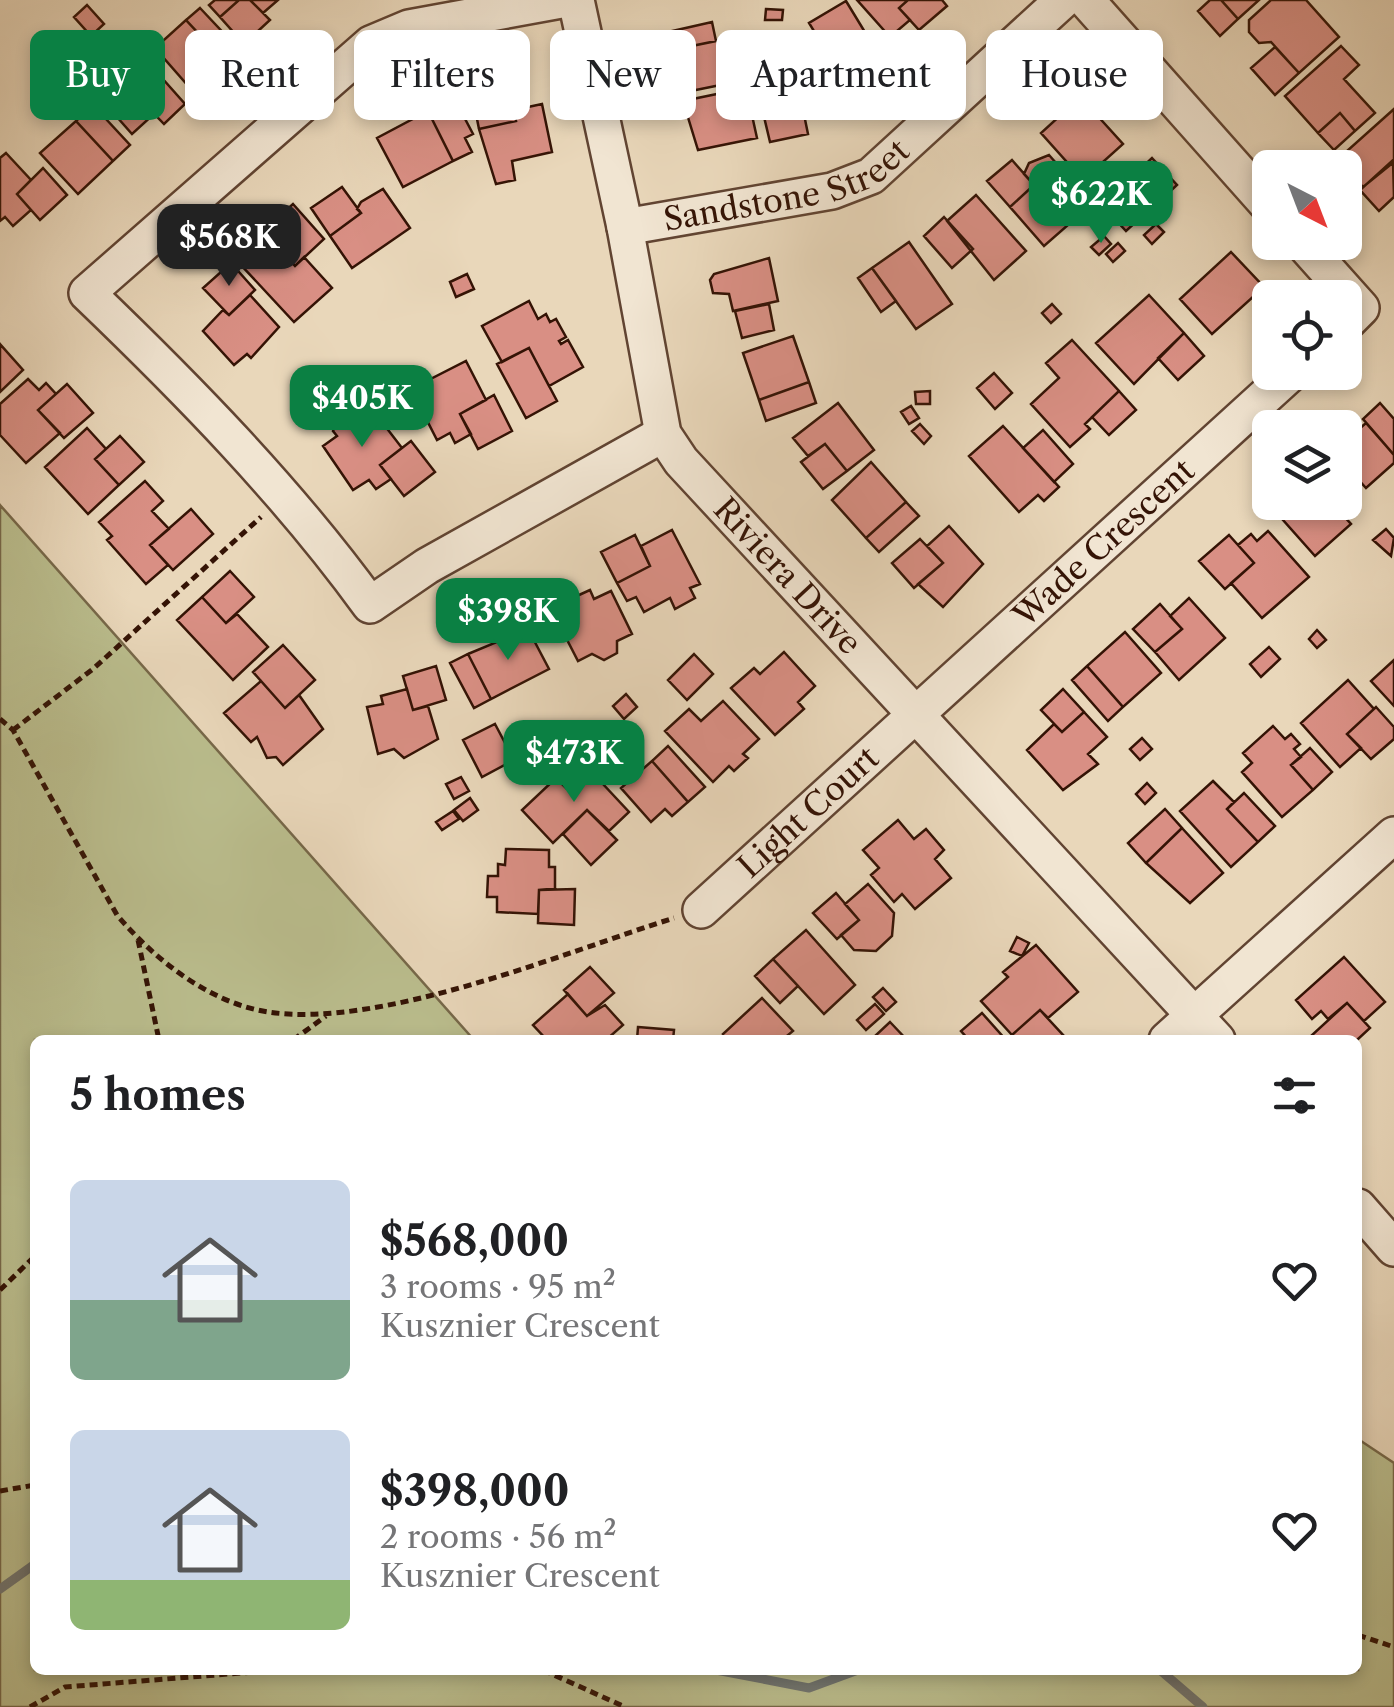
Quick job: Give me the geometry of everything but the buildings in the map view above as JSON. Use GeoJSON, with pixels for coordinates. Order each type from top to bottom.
{"type":"FeatureCollection","features":[{"type":"Feature","properties":{"kind":"street"},"geometry":{"type":"LineString","coordinates":[[561,0],[408,28],[372,44],[87,293],[146,350],[282,498],[370,605],[427,566],[663,434]]}},
{"type":"Feature","properties":{"kind":"street","name":"Riviera Drive"},"geometry":{"type":"LineString","coordinates":[[576,0],[625,226],[663,434],[681,460],[1206,1027]]}},
{"type":"Feature","properties":{"kind":"street","name":"Sandstone Street"},"geometry":{"type":"LineString","coordinates":[[625,226],[832,191],[871,176],[1063,0]]}},
{"type":"Feature","properties":{"kind":"street"},"geometry":{"type":"LineString","coordinates":[[1086,0],[1252,186]]}},
{"type":"Feature","properties":{"kind":"street"},"geometry":{"type":"LineString","coordinates":[[1318,260],[1336,280]]}},
{"type":"Feature","properties":{"kind":"street","name":"Wade Crescent"},"geometry":{"type":"LineString","coordinates":[[914,714],[1272,390]]}},
{"type":"Feature","properties":{"kind":"street","name":"Light Court"},"geometry":{"type":"LineString","coordinates":[[701,910],[914,714]]}},
{"type":"Feature","properties":{"kind":"street"},"geometry":{"type":"LineString","coordinates":[[1181,1035],[1206,1027],[1394,835]]}},
{"type":"Feature","properties":{"kind":"street"},"geometry":{"type":"LineString","coordinates":[[1362,1211],[1394,1248]]}},
{"type":"Feature","properties":{"kind":"path"},"geometry":{"type":"LineString","coordinates":[[13,730],[93,668],[282,498]]}},
{"type":"Feature","properties":{"kind":"path"},"geometry":{"type":"LineString","coordinates":[[0,719],[13,730],[116,914],[138,940],[212,993],[266,1012],[328,1014],[419,998],[701,910]]}},
{"type":"Feature","properties":{"kind":"path"},"geometry":{"type":"LineString","coordinates":[[138,940],[158,1035]]}},
{"type":"Feature","properties":{"kind":"path"},"geometry":{"type":"LineString","coordinates":[[299,1035],[328,1014]]}},
{"type":"Feature","properties":{"kind":"path"},"geometry":{"type":"LineString","coordinates":[[0,1290],[30,1261]]}},
{"type":"Feature","properties":{"kind":"path"},"geometry":{"type":"LineString","coordinates":[[0,1492],[30,1486]]}},
{"type":"Feature","properties":{"kind":"path"},"geometry":{"type":"LineString","coordinates":[[1362,1636],[1394,1647]]}},
{"type":"Feature","properties":{"kind":"path"},"geometry":{"type":"LineString","coordinates":[[30,1707],[65,1687],[216,1675]]}},
{"type":"Feature","properties":{"kind":"path"},"geometry":{"type":"LineString","coordinates":[[554,1675],[625,1707]]}},
{"type":"Feature","properties":{"kind":"green space"},"geometry":{"type":"Polygon","coordinates":[[[0,505],[470,1035],[30,1035],[30,1675],[1362,1675],[1362,1442],[1394,1463],[1394,1707],[0,1707],[0,505]]]}},
{"type":"Feature","properties":{"kind":"waterway"},"geometry":{"type":"LineString","coordinates":[[0,1589],[30,1568]]}},
{"type":"Feature","properties":{"kind":"waterway"},"geometry":{"type":"LineString","coordinates":[[742,1675],[809,1688],[844,1675]]}},
{"type":"Feature","properties":{"kind":"waterway"},"geometry":{"type":"LineString","coordinates":[[1166,1675],[1203,1707]]}}]}
